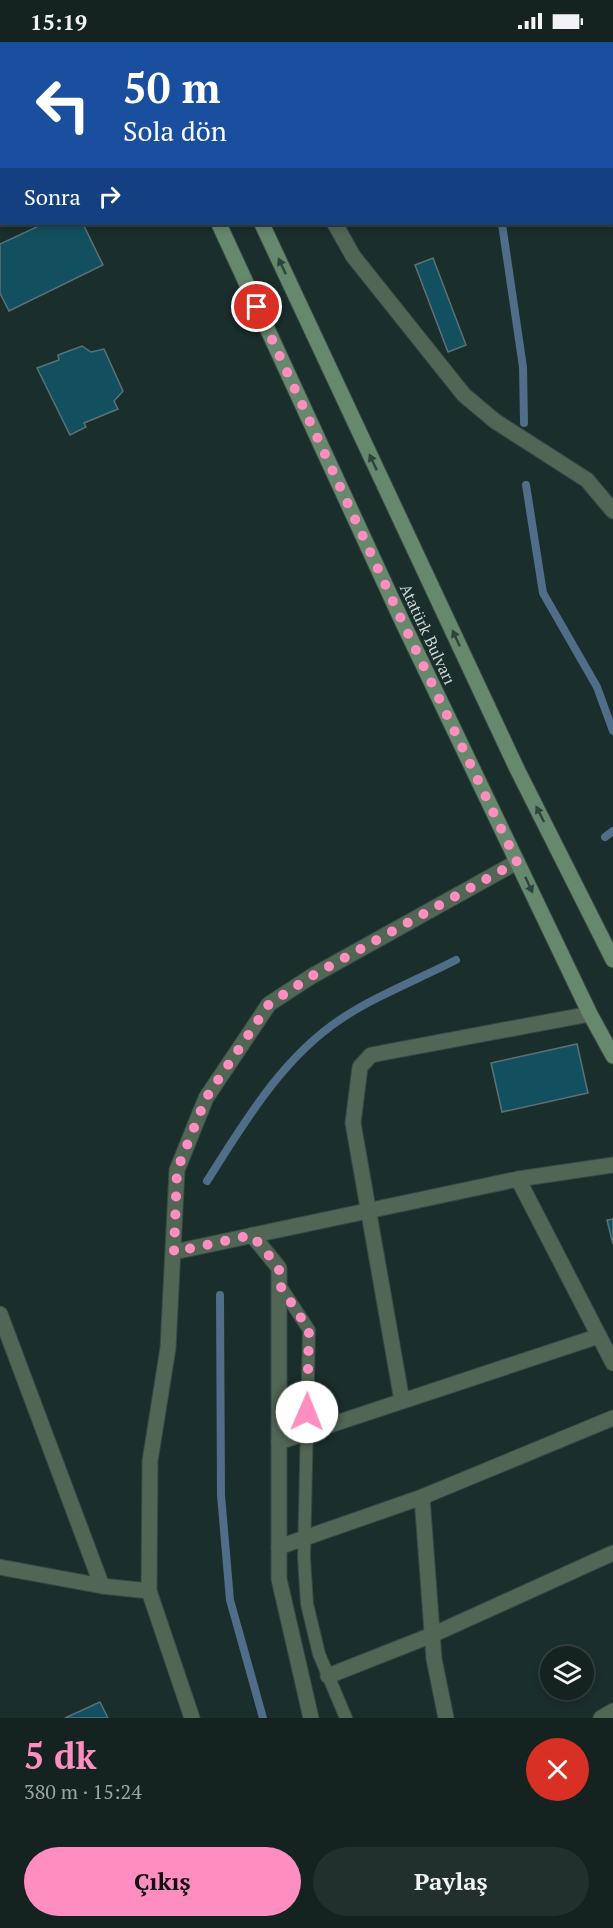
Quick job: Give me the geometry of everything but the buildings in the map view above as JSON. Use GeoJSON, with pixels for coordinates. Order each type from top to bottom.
{"type":"FeatureCollection","features":[{"type":"Feature","properties":{"kind":"main road","name":"Atatürk Bulvarı"},"geometry":{"type":"LineString","coordinates":[[219,225],[402,621],[590,1014],[613,1056]]}},
{"type":"Feature","properties":{"kind":"main road","name":"Atatürk Bulvarı"},"geometry":{"type":"LineString","coordinates":[[262,225],[517,769],[613,960]]}},
{"type":"Feature","properties":{"kind":"street"},"geometry":{"type":"LineString","coordinates":[[336,225],[353,256],[464,395],[495,421],[587,480],[613,511]]}},
{"type":"Feature","properties":{"kind":"street"},"geometry":{"type":"LineString","coordinates":[[192,1718],[149,1591],[150,1461],[168,1348],[177,1170],[206,1098],[269,1004],[312,976],[517,862]]}},
{"type":"Feature","properties":{"kind":"street"},"geometry":{"type":"LineString","coordinates":[[402,1401],[353,1123],[360,1067],[371,1054],[590,1014]]}},
{"type":"Feature","properties":{"kind":"street"},"geometry":{"type":"LineString","coordinates":[[174,1252],[518,1179],[613,1165]]}},
{"type":"Feature","properties":{"kind":"street"},"geometry":{"type":"LineString","coordinates":[[518,1179],[613,1363]]}},
{"type":"Feature","properties":{"kind":"street"},"geometry":{"type":"LineString","coordinates":[[252,1235],[279,1268],[279,1579],[311,1718]]}},
{"type":"Feature","properties":{"kind":"street"},"geometry":{"type":"LineString","coordinates":[[0,1314],[7,1352],[102,1587]]}},
{"type":"Feature","properties":{"kind":"street"},"geometry":{"type":"LineString","coordinates":[[279,1442],[599,1336]]}},
{"type":"Feature","properties":{"kind":"street"},"geometry":{"type":"LineString","coordinates":[[279,1547],[422,1497],[613,1418]]}},
{"type":"Feature","properties":{"kind":"street"},"geometry":{"type":"LineString","coordinates":[[422,1497],[434,1659],[446,1718]]}},
{"type":"Feature","properties":{"kind":"street"},"geometry":{"type":"LineString","coordinates":[[328,1676],[432,1635],[613,1553]]}},
{"type":"Feature","properties":{"kind":"street"},"geometry":{"type":"LineString","coordinates":[[0,1567],[102,1587],[149,1591]]}},
{"type":"Feature","properties":{"kind":"street"},"geometry":{"type":"LineString","coordinates":[[601,1718],[613,1712]]}},
{"type":"Feature","properties":{"kind":"lane"},"geometry":{"type":"LineString","coordinates":[[279,1284],[309,1330],[304,1538],[307,1604],[319,1654],[346,1718]]}},
{"type":"Feature","properties":{"kind":"waterway"},"geometry":{"type":"LineString","coordinates":[[502,225],[523,367],[524,423]]}},
{"type":"Feature","properties":{"kind":"waterway"},"geometry":{"type":"LineString","coordinates":[[526,485],[543,593],[597,687],[613,731]]}},
{"type":"Feature","properties":{"kind":"waterway"},"geometry":{"type":"LineString","coordinates":[[605,837],[613,831]]}},
{"type":"Feature","properties":{"kind":"waterway"},"geometry":{"type":"LineString","coordinates":[[207,1181],[250,1115],[282,1072],[320,1035],[368,1003],[456,960]]}},
{"type":"Feature","properties":{"kind":"waterway"},"geometry":{"type":"LineString","coordinates":[[220,1295],[221,1495],[230,1600],[263,1718]]}},
{"type":"Feature","properties":{"kind":"route"},"geometry":{"type":"LineString","coordinates":[[257,307],[402,621],[517,862],[312,976],[269,1004],[206,1098],[177,1170],[174,1252],[252,1235],[279,1268],[279,1284],[309,1330],[307,1412]]}}]}
